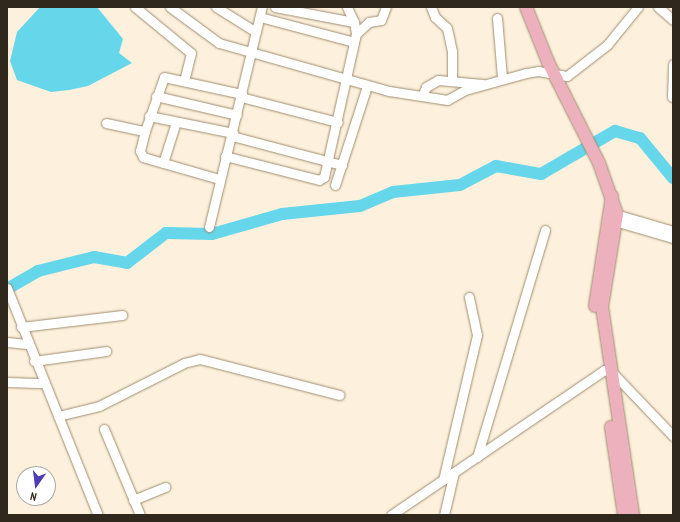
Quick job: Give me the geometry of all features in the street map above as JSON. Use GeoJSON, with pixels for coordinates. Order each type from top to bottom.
{"type":"FeatureCollection","features":[{"type":"Feature","properties":{"kind":"main road"},"geometry":{"type":"LineString","coordinates":[[526,7],[554,74],[599,163],[612,196],[612,217],[594,307],[624,515]]}},
{"type":"Feature","properties":{"kind":"main road"},"geometry":{"type":"LineString","coordinates":[[605,376],[634,515]]}},
{"type":"Feature","properties":{"kind":"street"},"geometry":{"type":"LineString","coordinates":[[135,7],[191,53],[184,82]]}},
{"type":"Feature","properties":{"kind":"street"},"geometry":{"type":"LineString","coordinates":[[170,7],[219,43],[346,81],[447,100],[502,78],[538,71],[567,76],[607,45],[638,7]]}},
{"type":"Feature","properties":{"kind":"street"},"geometry":{"type":"LineString","coordinates":[[216,7],[256,32]]}},
{"type":"Feature","properties":{"kind":"street"},"geometry":{"type":"LineString","coordinates":[[209,227],[219,179],[237,115],[262,7]]}},
{"type":"Feature","properties":{"kind":"street"},"geometry":{"type":"LineString","coordinates":[[275,7],[354,22]]}},
{"type":"Feature","properties":{"kind":"street"},"geometry":{"type":"LineString","coordinates":[[355,38],[369,22],[381,20],[386,7]]}},
{"type":"Feature","properties":{"kind":"street"},"geometry":{"type":"LineString","coordinates":[[431,7],[434,17],[447,28],[452,51],[452,80]]}},
{"type":"Feature","properties":{"kind":"street"},"geometry":{"type":"LineString","coordinates":[[658,7],[673,20]]}},
{"type":"Feature","properties":{"kind":"street"},"geometry":{"type":"LineString","coordinates":[[225,156],[320,180],[330,161],[355,38],[354,22],[345,8]]}},
{"type":"Feature","properties":{"kind":"street"},"geometry":{"type":"LineString","coordinates":[[260,17],[355,38]]}},
{"type":"Feature","properties":{"kind":"street"},"geometry":{"type":"LineString","coordinates":[[497,18],[502,78]]}},
{"type":"Feature","properties":{"kind":"street"},"geometry":{"type":"LineString","coordinates":[[672,97],[673,64]]}},
{"type":"Feature","properties":{"kind":"street"},"geometry":{"type":"LineString","coordinates":[[219,179],[163,163],[140,154],[144,131],[164,77],[338,122]]}},
{"type":"Feature","properties":{"kind":"street"},"geometry":{"type":"LineString","coordinates":[[422,96],[430,83],[452,80],[484,84]]}},
{"type":"Feature","properties":{"kind":"street"},"geometry":{"type":"LineString","coordinates":[[335,185],[367,86]]}},
{"type":"Feature","properties":{"kind":"street"},"geometry":{"type":"LineString","coordinates":[[156,96],[237,115]]}},
{"type":"Feature","properties":{"kind":"street"},"geometry":{"type":"LineString","coordinates":[[149,116],[232,135],[342,164]]}},
{"type":"Feature","properties":{"kind":"street"},"geometry":{"type":"LineString","coordinates":[[163,163],[176,122]]}},
{"type":"Feature","properties":{"kind":"street"},"geometry":{"type":"LineString","coordinates":[[106,123],[144,131]]}},
{"type":"Feature","properties":{"kind":"street"},"geometry":{"type":"LineString","coordinates":[[612,217],[673,231]]}},
{"type":"Feature","properties":{"kind":"street"},"geometry":{"type":"LineString","coordinates":[[612,217],[673,238]]}},
{"type":"Feature","properties":{"kind":"street"},"geometry":{"type":"LineString","coordinates":[[477,457],[545,230]]}},
{"type":"Feature","properties":{"kind":"street"},"geometry":{"type":"LineString","coordinates":[[7,288],[27,344],[98,515]]}},
{"type":"Feature","properties":{"kind":"street"},"geometry":{"type":"LineString","coordinates":[[443,480],[477,335],[469,297]]}},
{"type":"Feature","properties":{"kind":"street"},"geometry":{"type":"LineString","coordinates":[[21,328],[122,315]]}},
{"type":"Feature","properties":{"kind":"street"},"geometry":{"type":"LineString","coordinates":[[7,342],[27,344]]}},
{"type":"Feature","properties":{"kind":"street"},"geometry":{"type":"LineString","coordinates":[[34,361],[106,351]]}},
{"type":"Feature","properties":{"kind":"street"},"geometry":{"type":"LineString","coordinates":[[58,416],[99,406],[184,363],[200,359],[339,395]]}},
{"type":"Feature","properties":{"kind":"street"},"geometry":{"type":"LineString","coordinates":[[605,376],[673,436]]}},
{"type":"Feature","properties":{"kind":"street"},"geometry":{"type":"LineString","coordinates":[[605,376],[673,444]]}},
{"type":"Feature","properties":{"kind":"street"},"geometry":{"type":"LineString","coordinates":[[391,515],[401,511],[454,472],[605,376]]}},
{"type":"Feature","properties":{"kind":"street"},"geometry":{"type":"LineString","coordinates":[[7,382],[44,384]]}},
{"type":"Feature","properties":{"kind":"street"},"geometry":{"type":"LineString","coordinates":[[104,429],[140,515]]}},
{"type":"Feature","properties":{"kind":"street"},"geometry":{"type":"LineString","coordinates":[[444,515],[454,472]]}},
{"type":"Feature","properties":{"kind":"street"},"geometry":{"type":"LineString","coordinates":[[133,500],[165,487]]}},
{"type":"Feature","properties":{"kind":"water"},"geometry":{"type":"Polygon","coordinates":[[[40,7],[97,7],[123,39],[119,53],[132,63],[88,86],[69,90],[51,92],[17,80],[10,61],[17,32],[40,7]]]}},
{"type":"Feature","properties":{"kind":"waterway"},"geometry":{"type":"LineString","coordinates":[[7,289],[38,271],[94,257],[127,263],[166,233],[212,234],[282,214],[360,206],[393,192],[460,185],[496,166],[541,174],[615,131],[640,138],[673,178]]}}]}
